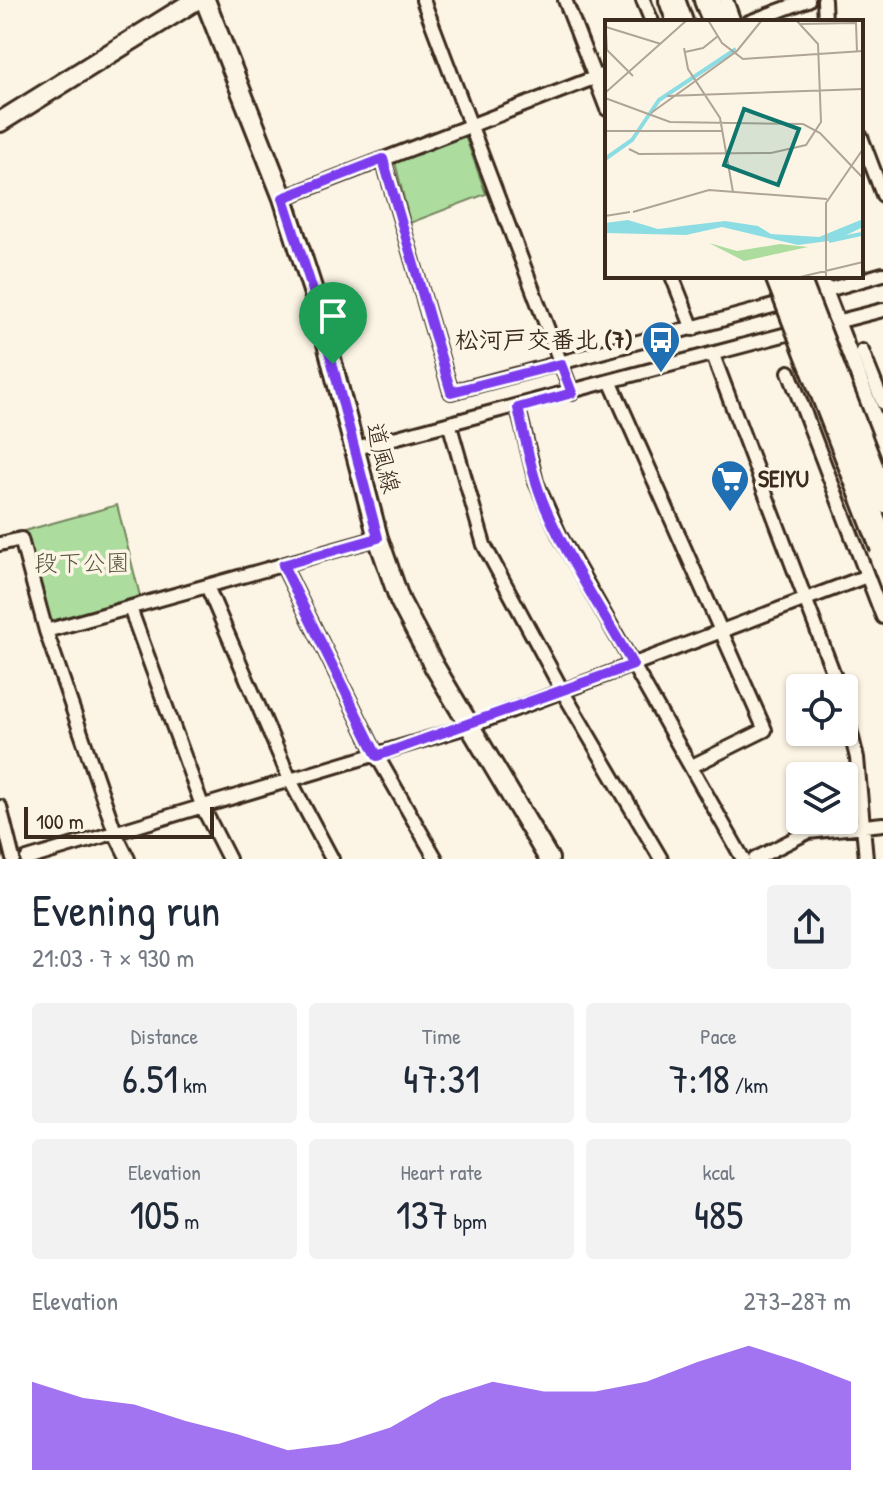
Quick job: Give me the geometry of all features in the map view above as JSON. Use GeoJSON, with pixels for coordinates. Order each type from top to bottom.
{"type":"FeatureCollection","features":[{"type":"Feature","properties":{"kind":"highway"},"geometry":{"type":"LineString","coordinates":[[672,0],[679,20]]}},
{"type":"Feature","properties":{"kind":"highway"},"geometry":{"type":"LineString","coordinates":[[690,0],[698,20]]}},
{"type":"Feature","properties":{"kind":"highway"},"geometry":{"type":"LineString","coordinates":[[707,0],[715,20]]}},
{"type":"Feature","properties":{"kind":"highway"},"geometry":{"type":"LineString","coordinates":[[779,278],[883,547]]}},
{"type":"Feature","properties":{"kind":"highway"},"geometry":{"type":"LineString","coordinates":[[797,278],[883,500]]}},
{"type":"Feature","properties":{"kind":"highway"},"geometry":{"type":"LineString","coordinates":[[817,284],[883,453]]}},
{"type":"Feature","properties":{"kind":"highway"},"geometry":{"type":"LineString","coordinates":[[840,438],[875,572]]}},
{"type":"Feature","properties":{"kind":"street"},"geometry":{"type":"LineString","coordinates":[[0,122],[196,0]]}},
{"type":"Feature","properties":{"kind":"street","name":"道風線"},"geometry":{"type":"LineString","coordinates":[[205,0],[283,198],[314,294],[378,538],[400,601],[549,859]]}},
{"type":"Feature","properties":{"kind":"street"},"geometry":{"type":"LineString","coordinates":[[423,0],[572,393]]}},
{"type":"Feature","properties":{"kind":"street"},"geometry":{"type":"LineString","coordinates":[[565,0],[601,75],[605,98]]}},
{"type":"Feature","properties":{"kind":"street"},"geometry":{"type":"LineString","coordinates":[[643,0],[651,20]]}},
{"type":"Feature","properties":{"kind":"street"},"geometry":{"type":"LineString","coordinates":[[726,0],[733,20]]}},
{"type":"Feature","properties":{"kind":"street"},"geometry":{"type":"LineString","coordinates":[[754,20],[808,0]]}},
{"type":"Feature","properties":{"kind":"street"},"geometry":{"type":"LineString","coordinates":[[824,0],[825,20]]}},
{"type":"Feature","properties":{"kind":"street"},"geometry":{"type":"LineString","coordinates":[[283,198],[601,75]]}},
{"type":"Feature","properties":{"kind":"street"},"geometry":{"type":"LineString","coordinates":[[863,142],[883,195]]}},
{"type":"Feature","properties":{"kind":"street"},"geometry":{"type":"LineString","coordinates":[[383,159],[451,392],[693,329],[817,284],[857,278]]}},
{"type":"Feature","properties":{"kind":"street"},"geometry":{"type":"LineString","coordinates":[[863,277],[883,274]]}},
{"type":"Feature","properties":{"kind":"street"},"geometry":{"type":"LineString","coordinates":[[673,278],[693,329]]}},
{"type":"Feature","properties":{"kind":"street"},"geometry":{"type":"LineString","coordinates":[[356,448],[450,426],[883,310]]}},
{"type":"Feature","properties":{"kind":"street"},"geometry":{"type":"LineString","coordinates":[[862,351],[883,403]]}},
{"type":"Feature","properties":{"kind":"street"},"geometry":{"type":"LineString","coordinates":[[713,355],[834,674]]}},
{"type":"Feature","properties":{"kind":"street"},"geometry":{"type":"LineString","coordinates":[[789,372],[844,516],[875,572],[883,617]]}},
{"type":"Feature","properties":{"kind":"street"},"geometry":{"type":"LineString","coordinates":[[611,383],[765,730],[692,766]]}},
{"type":"Feature","properties":{"kind":"street"},"geometry":{"type":"LineString","coordinates":[[518,408],[546,507],[743,859]]}},
{"type":"Feature","properties":{"kind":"street"},"geometry":{"type":"LineString","coordinates":[[450,426],[484,545],[563,692],[661,859]]}},
{"type":"Feature","properties":{"kind":"street"},"geometry":{"type":"LineString","coordinates":[[844,516],[883,453]]}},
{"type":"Feature","properties":{"kind":"street"},"geometry":{"type":"LineString","coordinates":[[46,631],[378,538]]}},
{"type":"Feature","properties":{"kind":"street"},"geometry":{"type":"LineString","coordinates":[[0,544],[21,539],[46,631],[116,835],[128,859]]}},
{"type":"Feature","properties":{"kind":"street"},"geometry":{"type":"LineString","coordinates":[[283,565],[377,756],[436,859]]}},
{"type":"Feature","properties":{"kind":"street"},"geometry":{"type":"LineString","coordinates":[[27,859],[116,835],[470,726],[875,572]]}},
{"type":"Feature","properties":{"kind":"street"},"geometry":{"type":"LineString","coordinates":[[207,586],[291,782],[332,859]]}},
{"type":"Feature","properties":{"kind":"street"},"geometry":{"type":"LineString","coordinates":[[130,608],[203,808],[229,859]]}},
{"type":"Feature","properties":{"kind":"street"},"geometry":{"type":"LineString","coordinates":[[854,746],[865,825],[866,859]]}},
{"type":"Feature","properties":{"kind":"street"},"geometry":{"type":"LineString","coordinates":[[0,807],[13,859]]}},
{"type":"Feature","properties":{"kind":"street"},"geometry":{"type":"LineString","coordinates":[[755,859],[808,832],[883,824]]}},
{"type":"Feature","properties":{"kind":"green space"},"geometry":{"type":"Polygon","coordinates":[[[465,136],[486,194],[410,223],[395,162],[465,136]]]}},
{"type":"Feature","properties":{"kind":"green space","name":"段下公園"},"geometry":{"type":"Polygon","coordinates":[[[117,505],[140,596],[53,621],[48,618],[24,531],[117,505]]]}},
{"type":"Feature","properties":{"kind":"place","name":"松河戸交番北 (7)"},"geometry":{"type":"Point","coordinates":[661,374]}},
{"type":"Feature","properties":{"kind":"place","name":"SEIYU"},"geometry":{"type":"Point","coordinates":[730,513]}},
{"type":"Feature","properties":{"kind":"route"},"geometry":{"type":"LineString","coordinates":[[383,159],[451,392],[561,364],[572,393],[518,408],[528,450],[536,482],[560,536],[633,665],[470,726],[377,756],[283,565],[378,538],[333,364],[283,198],[383,159]]}}]}
